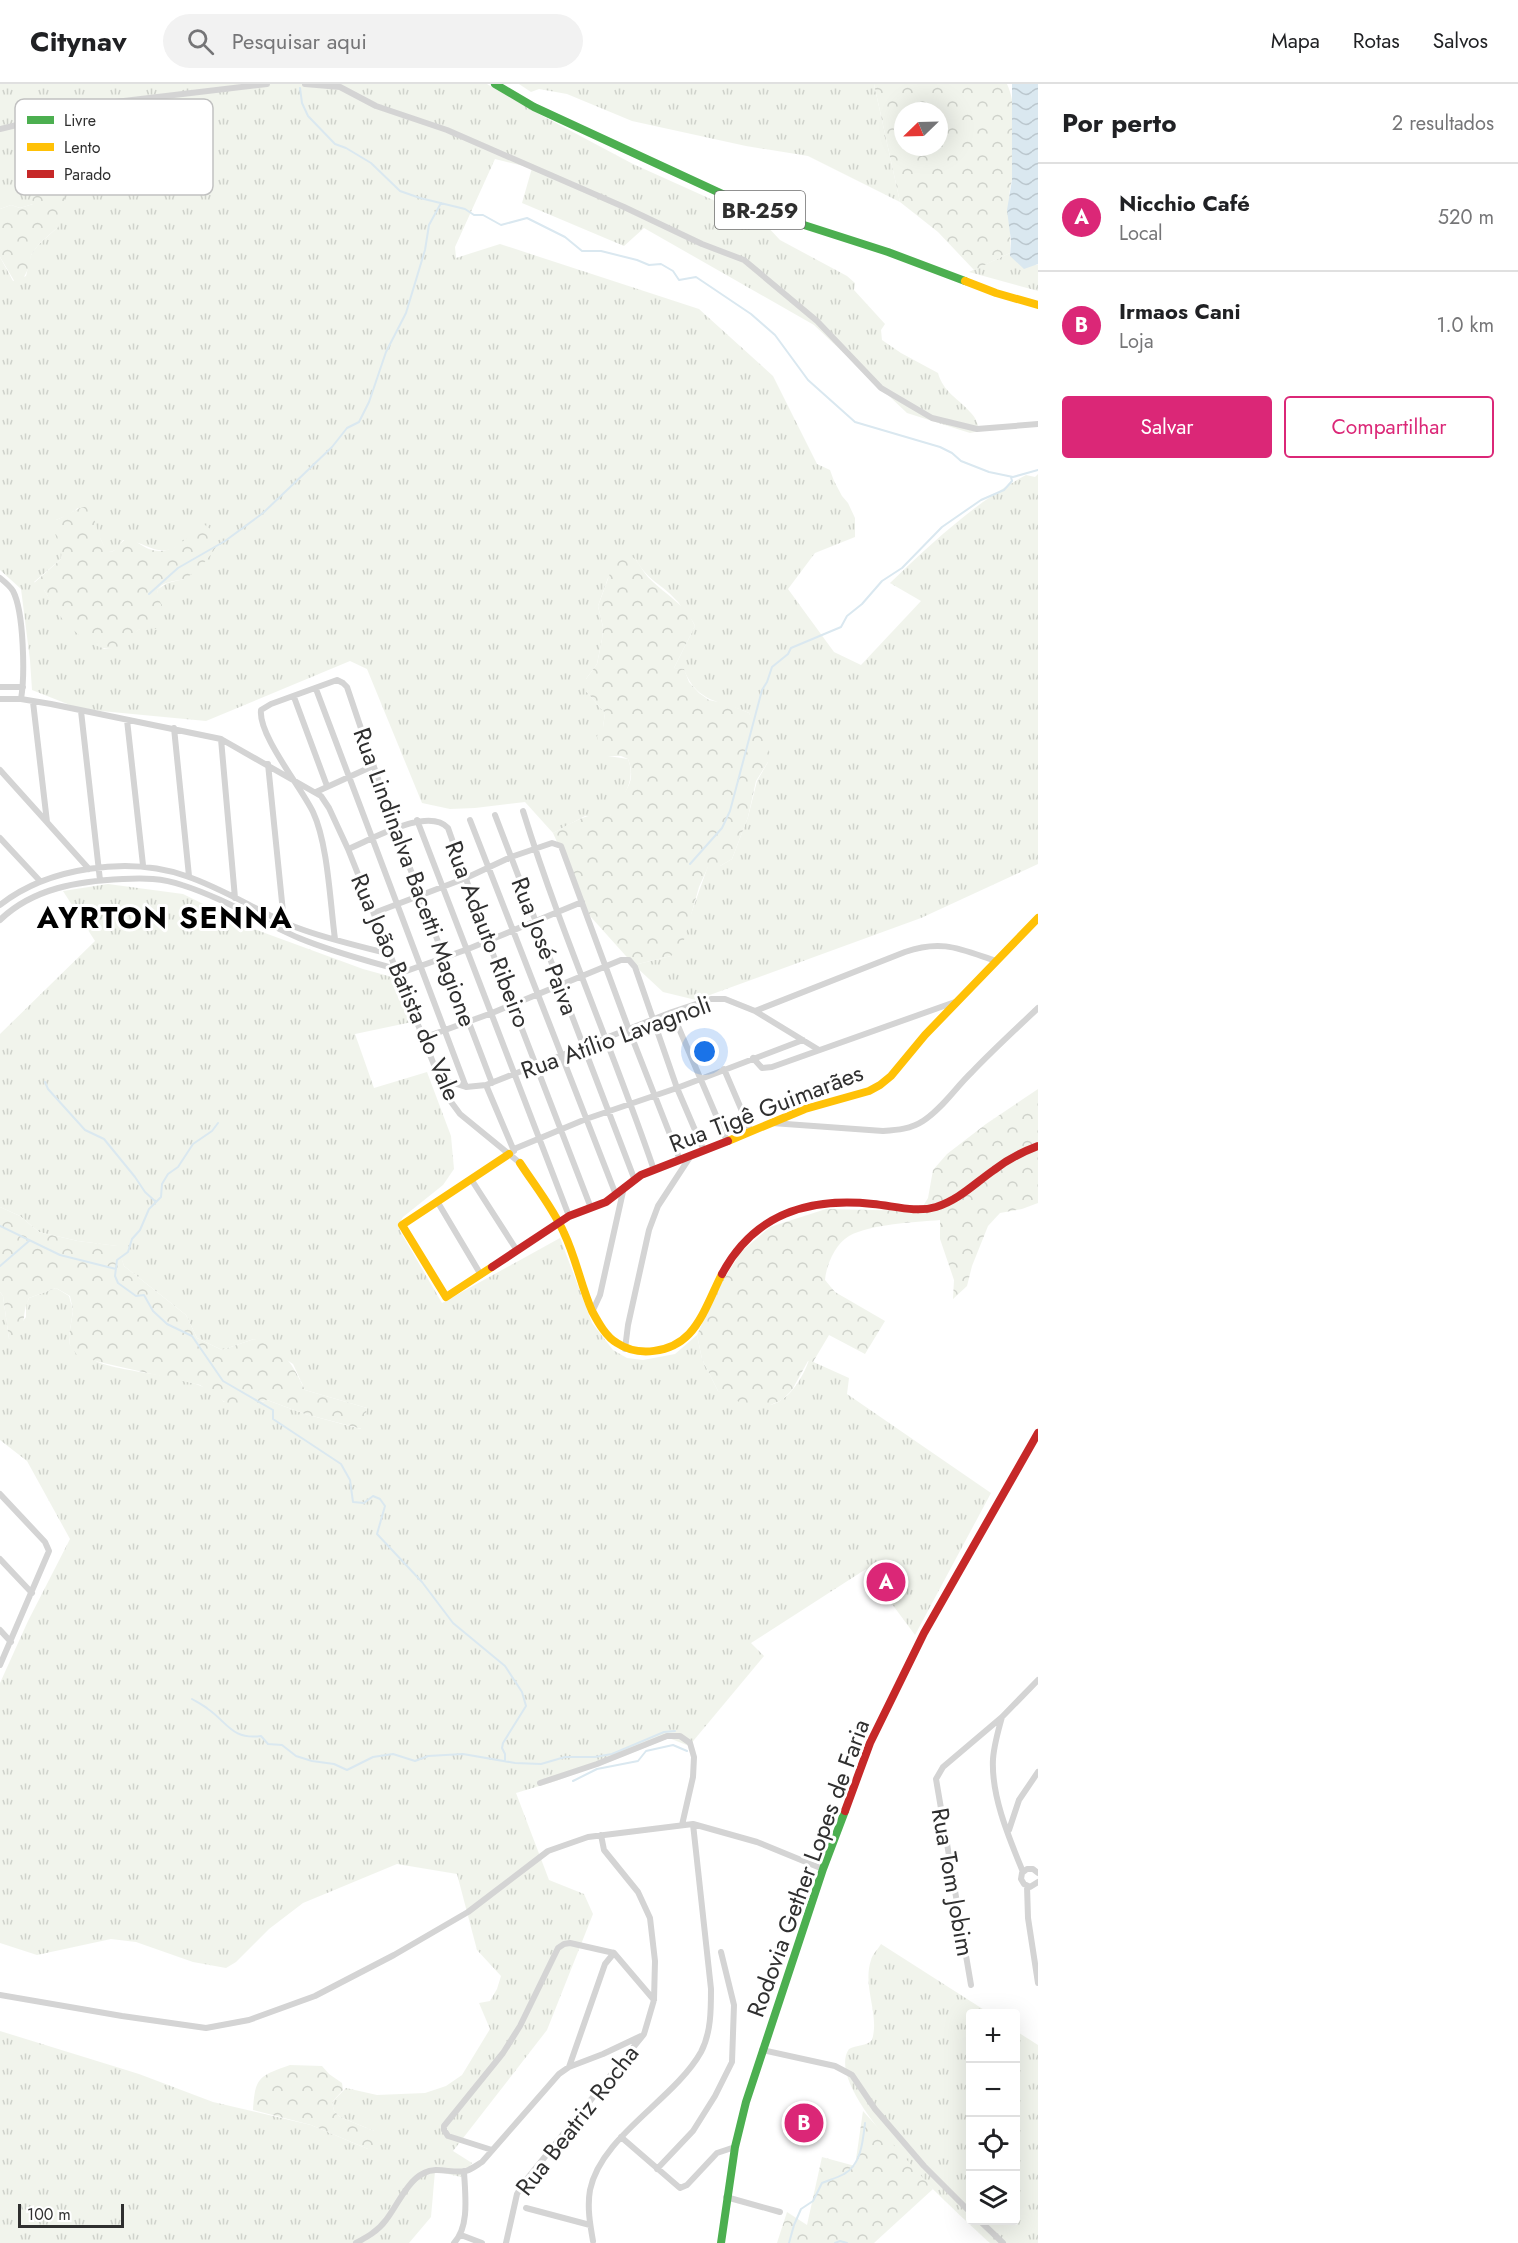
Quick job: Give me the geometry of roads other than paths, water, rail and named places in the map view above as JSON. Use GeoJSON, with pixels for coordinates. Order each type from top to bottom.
{"type":"FeatureCollection","features":[{"type":"Feature","properties":{"kind":"main road","name":"BR-259"},"geometry":{"type":"LineString","coordinates":[[495,84],[534,107],[732,199],[888,252],[996,293],[1038,305]]}},
{"type":"Feature","properties":{"kind":"main road","name":"Rua Tigê Guimarães"},"geometry":{"type":"LineString","coordinates":[[437,1201],[405,1222],[402,1228],[437,1290],[446,1297],[569,1216],[616,1195],[634,1178],[806,1109],[869,1091],[880,1085],[891,1076],[956,1002],[1038,918]]}},
{"type":"Feature","properties":{"kind":"main road"},"geometry":{"type":"LineString","coordinates":[[520,1163],[558,1223],[573,1254],[592,1310],[604,1334],[625,1349],[639,1352],[667,1348],[685,1338],[695,1325],[732,1256],[756,1229],[779,1216],[803,1207],[831,1202],[914,1210],[934,1208],[955,1198],[1002,1164],[1038,1146]]}},
{"type":"Feature","properties":{"kind":"main road"},"geometry":{"type":"LineString","coordinates":[[437,1201],[512,1151]]}},
{"type":"Feature","properties":{"kind":"main road","name":"Rodovia Gether Lopes de Faria"},"geometry":{"type":"LineString","coordinates":[[721,2243],[735,2147],[762,2050],[823,1869],[870,1743],[924,1633],[1038,1433]]}},
{"type":"Feature","properties":{"kind":"street"},"geometry":{"type":"LineString","coordinates":[[141,99],[267,84]]}},
{"type":"Feature","properties":{"kind":"street"},"geometry":{"type":"LineString","coordinates":[[304,84],[340,87],[376,106],[447,130],[613,202],[702,244],[744,260],[817,321],[881,388],[932,418],[977,429],[1038,424]]}},
{"type":"Feature","properties":{"kind":"street"},"geometry":{"type":"LineString","coordinates":[[0,129],[15,125]]}},
{"type":"Feature","properties":{"kind":"street"},"geometry":{"type":"LineString","coordinates":[[0,578],[7,583],[17,600],[23,654],[21,699]]}},
{"type":"Feature","properties":{"kind":"street","name":"Rua Lindinalva Bacetti Magione"},"geometry":{"type":"LineString","coordinates":[[316,689],[332,681],[340,681],[346,687],[395,829],[468,1021],[512,1151],[520,1163]]}},
{"type":"Feature","properties":{"kind":"street"},"geometry":{"type":"LineString","coordinates":[[0,687],[23,687]]}},
{"type":"Feature","properties":{"kind":"street"},"geometry":{"type":"LineString","coordinates":[[335,939],[321,831],[261,720],[261,710],[264,707],[316,689],[466,1087]]}},
{"type":"Feature","properties":{"kind":"street"},"geometry":{"type":"LineString","coordinates":[[294,697],[327,786]]}},
{"type":"Feature","properties":{"kind":"street"},"geometry":{"type":"LineString","coordinates":[[0,699],[21,699],[221,739],[316,792],[373,766]]}},
{"type":"Feature","properties":{"kind":"street"},"geometry":{"type":"LineString","coordinates":[[33,702],[47,822]]}},
{"type":"Feature","properties":{"kind":"street"},"geometry":{"type":"LineString","coordinates":[[81,711],[100,880]]}},
{"type":"Feature","properties":{"kind":"street"},"geometry":{"type":"LineString","coordinates":[[128,720],[143,865]]}},
{"type":"Feature","properties":{"kind":"street"},"geometry":{"type":"LineString","coordinates":[[174,728],[189,876]]}},
{"type":"Feature","properties":{"kind":"street"},"geometry":{"type":"LineString","coordinates":[[221,739],[235,898]]}},
{"type":"Feature","properties":{"kind":"street"},"geometry":{"type":"LineString","coordinates":[[268,764],[284,922]]}},
{"type":"Feature","properties":{"kind":"street"},"geometry":{"type":"LineString","coordinates":[[0,770],[89,869]]}},
{"type":"Feature","properties":{"kind":"street","name":"Rua João Batista do Vale"},"geometry":{"type":"LineString","coordinates":[[316,792],[325,800],[348,849],[438,1078],[452,1104],[460,1114],[512,1151]]}},
{"type":"Feature","properties":{"kind":"street"},"geometry":{"type":"LineString","coordinates":[[523,811],[558,914],[632,1103],[654,1170]]}},
{"type":"Feature","properties":{"kind":"street","name":"Rua José Paiva"},"geometry":{"type":"LineString","coordinates":[[495,815],[634,1178]]}},
{"type":"Feature","properties":{"kind":"street"},"geometry":{"type":"LineString","coordinates":[[348,849],[417,820],[569,1216]]}},
{"type":"Feature","properties":{"kind":"street","name":"Rua Adauto Ribeiro"},"geometry":{"type":"LineString","coordinates":[[417,820],[434,820],[448,828],[488,941],[591,1208]]}},
{"type":"Feature","properties":{"kind":"street"},"geometry":{"type":"LineString","coordinates":[[471,820],[616,1195]]}},
{"type":"Feature","properties":{"kind":"street"},"geometry":{"type":"LineString","coordinates":[[0,838],[40,881]]}},
{"type":"Feature","properties":{"kind":"street"},"geometry":{"type":"LineString","coordinates":[[374,913],[466,878],[511,857],[556,843],[563,849],[629,1030],[680,1160]]}},
{"type":"Feature","properties":{"kind":"street"},"geometry":{"type":"LineString","coordinates":[[0,903],[40,881],[89,869],[143,865],[189,876],[284,922],[390,954]]}},
{"type":"Feature","properties":{"kind":"street"},"geometry":{"type":"LineString","coordinates":[[0,920],[25,901],[49,890],[70,884],[100,880],[152,878],[184,885],[302,939],[397,972],[420,967],[468,950],[582,902]]}},
{"type":"Feature","properties":{"kind":"street"},"geometry":{"type":"LineString","coordinates":[[755,1011],[922,947],[940,945],[954,947],[996,961]]}},
{"type":"Feature","properties":{"kind":"street"},"geometry":{"type":"LineString","coordinates":[[423,1038],[605,966],[621,960],[629,960],[635,967],[677,1088],[704,1151]]}},
{"type":"Feature","properties":{"kind":"street","name":"Rua Atílio Lavagnoli"},"geometry":{"type":"LineString","coordinates":[[438,1078],[466,1087],[489,1084],[672,1012],[704,1000],[718,998],[755,1011],[819,1050]]}},
{"type":"Feature","properties":{"kind":"street"},"geometry":{"type":"LineString","coordinates":[[753,1058],[759,1066],[766,1068],[956,1002]]}},
{"type":"Feature","properties":{"kind":"street"},"geometry":{"type":"LineString","coordinates":[[771,1123],[884,1131],[900,1130],[924,1121],[1038,1008]]}},
{"type":"Feature","properties":{"kind":"street"},"geometry":{"type":"LineString","coordinates":[[672,1012],[728,1141]]}},
{"type":"Feature","properties":{"kind":"street"},"geometry":{"type":"LineString","coordinates":[[512,1151],[586,1119],[677,1088],[803,1040]]}},
{"type":"Feature","properties":{"kind":"street"},"geometry":{"type":"LineString","coordinates":[[724,1070],[751,1132]]}},
{"type":"Feature","properties":{"kind":"street"},"geometry":{"type":"LineString","coordinates":[[625,1349],[628,1325],[649,1230],[661,1200],[690,1157]]}},
{"type":"Feature","properties":{"kind":"street"},"geometry":{"type":"LineString","coordinates":[[471,1179],[516,1249]]}},
{"type":"Feature","properties":{"kind":"street"},"geometry":{"type":"LineString","coordinates":[[592,1310],[600,1295],[624,1187]]}},
{"type":"Feature","properties":{"kind":"street"},"geometry":{"type":"LineString","coordinates":[[437,1201],[481,1275]]}},
{"type":"Feature","properties":{"kind":"street"},"geometry":{"type":"LineString","coordinates":[[0,1494],[48,1547],[48,1555],[33,1593],[0,1665]]}},
{"type":"Feature","properties":{"kind":"street"},"geometry":{"type":"LineString","coordinates":[[0,1559],[33,1593]]}},
{"type":"Feature","properties":{"kind":"street"},"geometry":{"type":"LineString","coordinates":[[0,1630],[11,1642]]}},
{"type":"Feature","properties":{"kind":"street"},"geometry":{"type":"LineString","coordinates":[[1038,1680],[1002,1717],[993,1760],[997,1797],[1023,1872],[1021,1879],[1027,1886],[1028,1918],[1038,1983]]}},
{"type":"Feature","properties":{"kind":"street","name":"Rua Tom Jobim"},"geometry":{"type":"LineString","coordinates":[[971,1985],[936,1779],[943,1767],[1002,1717]]}},
{"type":"Feature","properties":{"kind":"street"},"geometry":{"type":"LineString","coordinates":[[540,1783],[597,1764],[667,1736],[681,1736],[690,1743],[694,1757],[693,1777],[682,1825]]}},
{"type":"Feature","properties":{"kind":"street"},"geometry":{"type":"LineString","coordinates":[[1009,1832],[1019,1800],[1038,1772]]}},
{"type":"Feature","properties":{"kind":"street"},"geometry":{"type":"LineString","coordinates":[[593,2241],[590,2225],[590,2189],[606,2157],[621,2137],[655,2106],[691,2065],[700,2052],[711,2016],[711,1989],[693,1824]]}},
{"type":"Feature","properties":{"kind":"street"},"geometry":{"type":"LineString","coordinates":[[0,1995],[206,2028],[249,2020],[315,1996],[394,1955],[468,1912],[548,1851],[577,1840],[601,1835],[693,1824],[757,1842],[823,1869]]}},
{"type":"Feature","properties":{"kind":"street"},"geometry":{"type":"LineString","coordinates":[[356,2243],[374,2233],[385,2222],[413,2182],[423,2173],[433,2170],[464,2172],[482,2162],[550,2085],[570,2067],[644,2034],[654,2000],[655,1961],[650,1918],[638,1892],[604,1850],[601,1835]]}},
{"type":"Feature","properties":{"kind":"street"},"geometry":{"type":"LineString","coordinates":[[1023,1872],[1030,1868],[1037,1871]]}},
{"type":"Feature","properties":{"kind":"street"},"geometry":{"type":"LineString","coordinates":[[1027,1886],[1033,1886],[1038,1882]]}},
{"type":"Feature","properties":{"kind":"street"},"geometry":{"type":"LineString","coordinates":[[492,2150],[448,2136],[444,2126],[503,2053],[520,2025],[558,1948],[570,1943],[614,1953],[654,2000]]}},
{"type":"Feature","properties":{"kind":"street"},"geometry":{"type":"LineString","coordinates":[[657,2169],[693,2131],[706,2112],[732,2062],[734,2005],[721,1952]]}},
{"type":"Feature","properties":{"kind":"street"},"geometry":{"type":"LineString","coordinates":[[570,2067],[606,1964],[614,1953]]}},
{"type":"Feature","properties":{"kind":"street","name":"Rua Beatriz Rocha"},"geometry":{"type":"LineString","coordinates":[[506,2243],[517,2194],[523,2184],[644,2034]]}},
{"type":"Feature","properties":{"kind":"street"},"geometry":{"type":"LineString","coordinates":[[762,2050],[835,2066],[852,2075],[874,2109],[924,2166],[966,2208]]}},
{"type":"Feature","properties":{"kind":"street"},"geometry":{"type":"LineString","coordinates":[[621,2137],[677,2187],[683,2188],[717,2153],[735,2147]]}},
{"type":"Feature","properties":{"kind":"street"},"geometry":{"type":"LineString","coordinates":[[454,2243],[461,2235],[465,2197],[464,2172]]}},
{"type":"Feature","properties":{"kind":"street"},"geometry":{"type":"LineString","coordinates":[[726,2197],[780,2212]]}},
{"type":"Feature","properties":{"kind":"street"},"geometry":{"type":"LineString","coordinates":[[526,2208],[590,2225]]}},
{"type":"Feature","properties":{"kind":"street"},"geometry":{"type":"LineString","coordinates":[[984,2225],[1003,2243]]}},
{"type":"Feature","properties":{"kind":"street"},"geometry":{"type":"LineString","coordinates":[[461,2235],[482,2243]]}},
{"type":"Feature","properties":{"kind":"water"},"geometry":{"type":"Polygon","coordinates":[[[1012,84],[1038,84],[1038,264],[1024,269],[1010,256],[1011,241],[1007,210],[1012,180],[1012,84]]]}},
{"type":"Feature","properties":{"kind":"waterway"},"geometry":{"type":"LineString","coordinates":[[300,88],[302,103],[308,116],[335,144],[371,163],[400,191],[465,209],[474,215],[483,215],[501,225],[527,218],[565,237],[582,251],[601,251],[649,265],[661,264],[673,271],[679,280],[696,277],[751,314],[775,335],[808,380],[855,422],[940,447],[961,461],[989,472],[1013,477],[1038,470]]}},
{"type":"Feature","properties":{"kind":"waterway"},"geometry":{"type":"LineString","coordinates":[[149,594],[178,568],[225,541],[263,513],[332,447],[347,428],[359,422],[369,402],[386,352],[406,313],[425,250],[429,225],[441,203]]}},
{"type":"Feature","properties":{"kind":"waterway"},"geometry":{"type":"LineString","coordinates":[[690,864],[722,828],[730,811],[762,690],[772,667],[788,654],[791,648],[841,627],[847,616],[862,604],[882,581],[902,568],[942,527],[981,500],[1004,490],[1012,481],[1011,477]]}},
{"type":"Feature","properties":{"kind":"waterway"},"geometry":{"type":"LineString","coordinates":[[45,1082],[48,1089],[85,1130],[104,1139],[145,1192],[156,1202]]}},
{"type":"Feature","properties":{"kind":"waterway"},"geometry":{"type":"LineString","coordinates":[[218,1123],[212,1131],[193,1144],[178,1167],[168,1174],[162,1184],[161,1197],[149,1209],[140,1230],[132,1239],[128,1252],[117,1260],[115,1276],[118,1283],[136,1296],[144,1295],[153,1311],[167,1324],[192,1336],[223,1381],[273,1410],[273,1419],[341,1464],[350,1480],[353,1502],[364,1503],[373,1496],[380,1499],[385,1506],[377,1534],[422,1582],[453,1623],[505,1666],[522,1692],[526,1706],[503,1743],[505,1760]]}},
{"type":"Feature","properties":{"kind":"waterway"},"geometry":{"type":"LineString","coordinates":[[0,1226],[60,1255],[116,1269]]}},
{"type":"Feature","properties":{"kind":"waterway"},"geometry":{"type":"LineString","coordinates":[[0,1266],[29,1241]]}},
{"type":"Feature","properties":{"kind":"waterway"},"geometry":{"type":"LineString","coordinates":[[192,1699],[215,1714],[237,1733],[251,1737],[261,1736],[268,1744],[282,1745],[296,1756],[334,1764],[347,1770],[373,1757],[393,1754],[415,1761],[428,1756],[463,1754],[515,1763],[541,1764],[565,1757],[595,1757],[612,1754],[664,1732],[675,1731]]}},
{"type":"Feature","properties":{"kind":"waterway"},"geometry":{"type":"LineString","coordinates":[[573,1781],[597,1769],[638,1761],[646,1751],[673,1745],[687,1751]]}},
{"type":"Feature","properties":{"kind":"waterway"},"geometry":{"type":"LineString","coordinates":[[789,2243],[801,2209],[813,2201],[822,2183],[844,2174],[858,2159],[865,2123]]}},
{"type":"Feature","properties":{"kind":"waterway"},"geometry":{"type":"LineString","coordinates":[[835,2243],[840,2241],[847,2243]]}},
{"type":"Feature","properties":{"kind":"place","name":"Nicchio Café"},"geometry":{"type":"Point","coordinates":[886,1582]}},
{"type":"Feature","properties":{"kind":"place","name":"Irmaos Cani"},"geometry":{"type":"Point","coordinates":[804,2123]}},
{"type":"Feature","properties":{"kind":"district","name":"AYRTON SENNA"},"geometry":{"type":"Point","coordinates":[165,917]}}]}
